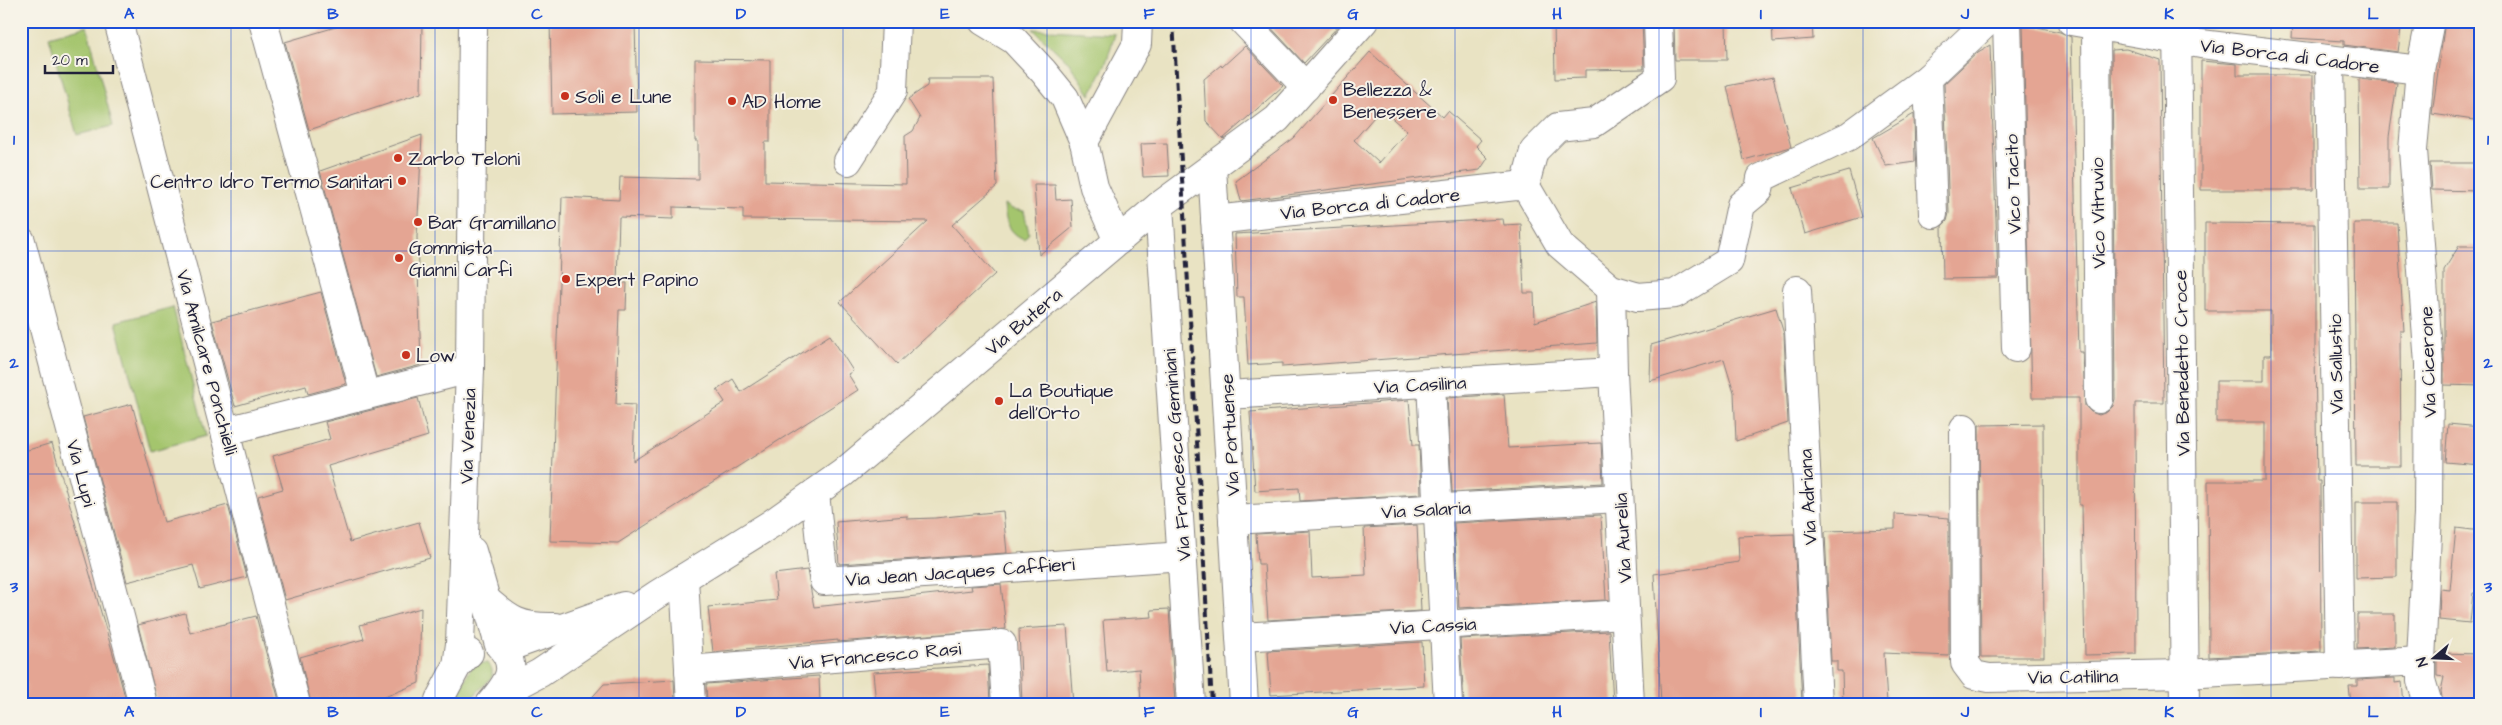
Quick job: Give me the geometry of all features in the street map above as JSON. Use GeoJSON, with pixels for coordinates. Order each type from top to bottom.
{"type":"FeatureCollection","features":[{"type":"Feature","properties":{"kind":"street","name":"Via Amilcare Ponchielli"},"geometry":{"type":"LineString","coordinates":[[118,21],[296,704]]}},
{"type":"Feature","properties":{"kind":"street"},"geometry":{"type":"LineString","coordinates":[[263,21],[365,394]]}},
{"type":"Feature","properties":{"kind":"street","name":"Via Venezia"},"geometry":{"type":"LineString","coordinates":[[457,666],[460,644],[470,368],[473,21]]}},
{"type":"Feature","properties":{"kind":"street"},"geometry":{"type":"LineString","coordinates":[[848,161],[893,91],[896,21]]}},
{"type":"Feature","properties":{"kind":"street"},"geometry":{"type":"LineString","coordinates":[[983,21],[1014,40],[1044,71],[1064,98],[1084,142],[1094,187],[1118,241]]}},
{"type":"Feature","properties":{"kind":"street"},"geometry":{"type":"LineString","coordinates":[[1084,142],[1137,44],[1138,21]]}},
{"type":"Feature","properties":{"kind":"street"},"geometry":{"type":"LineString","coordinates":[[1243,21],[1306,87]]}},
{"type":"Feature","properties":{"kind":"street","name":"Via Butera"},"geometry":{"type":"LineString","coordinates":[[658,594],[771,524],[842,473],[1159,206],[1277,119],[1364,21]]}},
{"type":"Feature","properties":{"kind":"street"},"geometry":{"type":"LineString","coordinates":[[1658,21],[1660,78],[1594,123],[1558,127],[1534,151],[1525,185],[1560,246],[1610,289],[1638,296],[1675,294],[1729,261],[1741,205],[1759,190],[1761,178],[1849,136],[1928,78],[1988,21]]}},
{"type":"Feature","properties":{"kind":"street","name":"Vico Tacito"},"geometry":{"type":"LineString","coordinates":[[2007,21],[2016,348]]}},
{"type":"Feature","properties":{"kind":"street","name":"Via Cicerone"},"geometry":{"type":"LineString","coordinates":[[2428,704],[2421,680],[2421,661],[2428,513],[2430,364],[2413,150],[2420,70],[2430,21]]}},
{"type":"Feature","properties":{"kind":"street","name":"Via Borca di Cadore"},"geometry":{"type":"LineString","coordinates":[[2083,24],[2178,31],[2330,61],[2420,70]]}},
{"type":"Feature","properties":{"kind":"street","name":"Vico Vitruvio"},"geometry":{"type":"LineString","coordinates":[[2083,24],[2099,399]]}},
{"type":"Feature","properties":{"kind":"street","name":"Via Benedetto Croce"},"geometry":{"type":"LineString","coordinates":[[2178,31],[2185,704]]}},
{"type":"Feature","properties":{"kind":"street","name":"Via Sallustio"},"geometry":{"type":"LineString","coordinates":[[2330,61],[2340,666]]}},
{"type":"Feature","properties":{"kind":"street"},"geometry":{"type":"LineString","coordinates":[[1928,78],[1933,214]]}},
{"type":"Feature","properties":{"kind":"street","name":"Via Portuense"},"geometry":{"type":"LineString","coordinates":[[1212,167],[1244,704]]}},
{"type":"Feature","properties":{"kind":"street","name":"Via Borca di Cadore"},"geometry":{"type":"LineString","coordinates":[[1215,220],[1525,185]]}},
{"type":"Feature","properties":{"kind":"street","name":"Via Francesco Geminiani"},"geometry":{"type":"LineString","coordinates":[[1159,206],[1183,556],[1191,704]]}},
{"type":"Feature","properties":{"kind":"street","name":"Via Lupi"},"geometry":{"type":"LineString","coordinates":[[21,241],[143,704]]}},
{"type":"Feature","properties":{"kind":"street","name":"Via Aurelia"},"geometry":{"type":"LineString","coordinates":[[1610,289],[1630,704]]}},
{"type":"Feature","properties":{"kind":"street","name":"Via Adriana"},"geometry":{"type":"LineString","coordinates":[[1797,290],[1818,704]]}},
{"type":"Feature","properties":{"kind":"street"},"geometry":{"type":"LineString","coordinates":[[226,431],[470,368]]}},
{"type":"Feature","properties":{"kind":"street","name":"Via Casilina"},"geometry":{"type":"LineString","coordinates":[[1227,395],[1613,372]]}},
{"type":"Feature","properties":{"kind":"street"},"geometry":{"type":"LineString","coordinates":[[1431,384],[1448,704]]}},
{"type":"Feature","properties":{"kind":"street","name":"Via Catilina"},"geometry":{"type":"LineString","coordinates":[[1964,428],[1965,663],[1974,675],[1989,678],[2184,674],[2421,661]]}},
{"type":"Feature","properties":{"kind":"street","name":"Via Jean Jacques Caffieri"},"geometry":{"type":"LineString","coordinates":[[815,493],[824,580],[1183,556]]}},
{"type":"Feature","properties":{"kind":"street","name":"Via Salaria"},"geometry":{"type":"LineString","coordinates":[[1233,520],[1620,498]]}},
{"type":"Feature","properties":{"kind":"street"},"geometry":{"type":"LineString","coordinates":[[464,521],[484,598],[501,647],[509,656],[512,667],[508,679],[494,699]]}},
{"type":"Feature","properties":{"kind":"street"},"geometry":{"type":"LineString","coordinates":[[684,578],[691,704]]}},
{"type":"Feature","properties":{"kind":"street"},"geometry":{"type":"LineString","coordinates":[[437,702],[457,666],[474,648],[489,642],[501,647],[658,594]]}},
{"type":"Feature","properties":{"kind":"street"},"geometry":{"type":"LineString","coordinates":[[494,699],[540,673],[658,594]]}},
{"type":"Feature","properties":{"kind":"street"},"geometry":{"type":"LineString","coordinates":[[484,598],[516,622],[530,628],[561,627]]}},
{"type":"Feature","properties":{"kind":"street","name":"Via Cassia"},"geometry":{"type":"LineString","coordinates":[[1240,637],[1625,614]]}},
{"type":"Feature","properties":{"kind":"street","name":"Via Francesco Rasi"},"geometry":{"type":"LineString","coordinates":[[689,670],[1002,644],[1006,704]]}},
{"type":"Feature","properties":{"kind":"green space"},"geometry":{"type":"Polygon","coordinates":[[[87,26],[113,126],[77,135],[49,37],[87,26]]]}},
{"type":"Feature","properties":{"kind":"green space"},"geometry":{"type":"Polygon","coordinates":[[[1033,29],[1115,34],[1106,63],[1090,95],[1069,63],[1033,29]]]}},
{"type":"Feature","properties":{"kind":"green space"},"geometry":{"type":"Polygon","coordinates":[[[1004,204],[1012,209],[1024,211],[1029,233],[1024,239],[1014,233],[1008,225],[1004,204]]]}},
{"type":"Feature","properties":{"kind":"green space"},"geometry":{"type":"Polygon","coordinates":[[[173,307],[206,436],[150,451],[116,322],[173,307]]]}},
{"type":"Feature","properties":{"kind":"green space"},"geometry":{"type":"Polygon","coordinates":[[[479,663],[487,663],[492,670],[492,677],[466,704],[456,704],[455,700],[471,668],[479,663]]]}},
{"type":"Feature","properties":{"kind":"building"},"geometry":{"type":"Polygon","coordinates":[[[356,21],[422,21],[421,93],[309,130],[285,42],[356,21]]]}},
{"type":"Feature","properties":{"kind":"building"},"geometry":{"type":"Polygon","coordinates":[[[550,21],[635,21],[637,112],[552,114],[550,21]]]}},
{"type":"Feature","properties":{"kind":"building"},"geometry":{"type":"Polygon","coordinates":[[[1265,21],[1343,21],[1304,63],[1265,21]]]}},
{"type":"Feature","properties":{"kind":"building"},"geometry":{"type":"Polygon","coordinates":[[[1554,21],[1642,21],[1644,69],[1585,70],[1585,78],[1555,79],[1554,21]]]}},
{"type":"Feature","properties":{"kind":"building"},"geometry":{"type":"Polygon","coordinates":[[[1674,21],[1726,21],[1727,60],[1675,60],[1674,21]]]}},
{"type":"Feature","properties":{"kind":"building"},"geometry":{"type":"Polygon","coordinates":[[[1772,21],[1812,21],[1813,39],[1773,42],[1772,21]]]}},
{"type":"Feature","properties":{"kind":"building"},"geometry":{"type":"Polygon","coordinates":[[[2293,21],[2402,21],[2398,52],[2344,45],[2344,41],[2292,38],[2293,21]]]}},
{"type":"Feature","properties":{"kind":"building"},"geometry":{"type":"Polygon","coordinates":[[[2445,21],[2481,21],[2481,121],[2432,114],[2445,21]]]}},
{"type":"Feature","properties":{"kind":"building"},"geometry":{"type":"Polygon","coordinates":[[[2023,24],[2060,32],[2071,37],[2079,352],[2083,352],[2085,406],[2091,412],[2099,415],[2107,412],[2113,406],[2115,399],[2112,50],[2126,49],[2160,60],[2164,403],[2135,403],[2136,654],[2085,655],[2082,505],[2079,505],[2079,398],[2032,398],[2023,24]]]}},
{"type":"Feature","properties":{"kind":"building"},"geometry":{"type":"Polygon","coordinates":[[[1990,45],[1998,278],[1943,279],[1942,226],[1947,221],[1949,213],[1944,84],[1978,52],[1990,45]]]}},
{"type":"Feature","properties":{"kind":"building"},"geometry":{"type":"Polygon","coordinates":[[[1245,46],[1283,86],[1223,139],[1206,121],[1204,79],[1221,65],[1222,67],[1245,46]]]}},
{"type":"Feature","properties":{"kind":"building"},"geometry":{"type":"Polygon","coordinates":[[[1370,52],[1443,117],[1448,111],[1481,140],[1476,146],[1488,158],[1480,170],[1241,201],[1236,181],[1294,138],[1370,52]],[[1381,109],[1354,140],[1379,163],[1407,131],[1381,109]]]}},
{"type":"Feature","properties":{"kind":"building"},"geometry":{"type":"Polygon","coordinates":[[[695,59],[770,60],[770,142],[765,142],[765,181],[906,184],[905,136],[913,131],[920,118],[908,99],[927,86],[928,79],[993,79],[997,186],[952,225],[995,274],[897,364],[840,302],[928,221],[743,219],[743,209],[673,207],[673,219],[619,217],[617,283],[627,283],[626,310],[619,310],[616,404],[635,405],[633,461],[725,402],[717,390],[733,379],[741,392],[830,335],[853,371],[848,374],[858,390],[618,543],[550,541],[562,197],[619,200],[620,177],[698,179],[698,141],[695,141],[695,59]]]}},
{"type":"Feature","properties":{"kind":"building"},"geometry":{"type":"Polygon","coordinates":[[[2201,61],[2237,64],[2237,75],[2313,75],[2313,190],[2201,190],[2201,61]]]}},
{"type":"Feature","properties":{"kind":"building"},"geometry":{"type":"Polygon","coordinates":[[[1773,77],[1791,147],[1744,160],[1727,86],[1773,77]]]}},
{"type":"Feature","properties":{"kind":"building"},"geometry":{"type":"Polygon","coordinates":[[[2359,79],[2397,83],[2389,137],[2389,189],[2360,189],[2359,79]]]}},
{"type":"Feature","properties":{"kind":"building"},"geometry":{"type":"Polygon","coordinates":[[[1914,114],[1915,162],[1886,166],[1873,138],[1914,114]]]}},
{"type":"Feature","properties":{"kind":"building"},"geometry":{"type":"Polygon","coordinates":[[[422,135],[417,237],[421,365],[376,377],[320,171],[422,135]]]}},
{"type":"Feature","properties":{"kind":"building"},"geometry":{"type":"Polygon","coordinates":[[[1167,143],[1169,176],[1143,177],[1141,144],[1167,143]]]}},
{"type":"Feature","properties":{"kind":"building"},"geometry":{"type":"Polygon","coordinates":[[[2430,163],[2481,163],[2481,191],[2432,190],[2430,163]]]}},
{"type":"Feature","properties":{"kind":"building"},"geometry":{"type":"Polygon","coordinates":[[[1849,171],[1862,217],[1805,234],[1792,188],[1849,171]]]}},
{"type":"Feature","properties":{"kind":"building"},"geometry":{"type":"Polygon","coordinates":[[[1034,185],[1055,185],[1056,200],[1071,199],[1073,227],[1039,255],[1034,185]]]}},
{"type":"Feature","properties":{"kind":"building"},"geometry":{"type":"Polygon","coordinates":[[[1503,219],[1504,225],[1521,224],[1524,293],[1534,293],[1535,322],[1596,302],[1597,343],[1282,367],[1282,363],[1248,365],[1244,297],[1237,297],[1235,234],[1503,219]]]}},
{"type":"Feature","properties":{"kind":"building"},"geometry":{"type":"Polygon","coordinates":[[[2205,223],[2315,224],[2315,354],[2317,481],[2320,481],[2321,651],[2209,657],[2208,481],[2265,481],[2265,422],[2216,422],[2216,381],[2264,381],[2264,355],[2271,355],[2271,311],[2205,311],[2205,223]]]}},
{"type":"Feature","properties":{"kind":"building"},"geometry":{"type":"Polygon","coordinates":[[[2354,223],[2397,223],[2404,331],[2400,331],[2401,466],[2356,466],[2354,223]]]}},
{"type":"Feature","properties":{"kind":"building"},"geometry":{"type":"Polygon","coordinates":[[[2459,246],[2481,246],[2481,386],[2444,385],[2444,270],[2459,246]]]}},
{"type":"Feature","properties":{"kind":"building"},"geometry":{"type":"Polygon","coordinates":[[[321,292],[346,384],[308,394],[306,386],[235,406],[212,321],[321,292]]]}},
{"type":"Feature","properties":{"kind":"building"},"geometry":{"type":"Polygon","coordinates":[[[1776,308],[1784,334],[1788,423],[1736,441],[1734,392],[1724,359],[1650,381],[1651,345],[1776,308]]]}},
{"type":"Feature","properties":{"kind":"building"},"geometry":{"type":"Polygon","coordinates":[[[1504,394],[1508,448],[1601,443],[1603,483],[1452,492],[1447,398],[1504,394]]]}},
{"type":"Feature","properties":{"kind":"building"},"geometry":{"type":"Polygon","coordinates":[[[418,398],[428,436],[328,466],[350,542],[419,522],[430,558],[285,600],[258,496],[283,489],[273,456],[330,439],[325,422],[418,398]]]}},
{"type":"Feature","properties":{"kind":"building"},"geometry":{"type":"Polygon","coordinates":[[[1409,400],[1413,445],[1419,445],[1421,494],[1300,501],[1299,488],[1255,491],[1250,412],[1409,400]]]}},
{"type":"Feature","properties":{"kind":"building"},"geometry":{"type":"Polygon","coordinates":[[[132,404],[164,522],[228,505],[247,577],[200,589],[193,565],[127,582],[83,417],[132,404]]]}},
{"type":"Feature","properties":{"kind":"building"},"geometry":{"type":"Polygon","coordinates":[[[2043,424],[2044,657],[1981,657],[1979,425],[2043,424]]]}},
{"type":"Feature","properties":{"kind":"building"},"geometry":{"type":"Polygon","coordinates":[[[2448,424],[2481,427],[2481,465],[2445,462],[2448,424]]]}},
{"type":"Feature","properties":{"kind":"building"},"geometry":{"type":"Polygon","coordinates":[[[52,443],[127,704],[21,704],[21,452],[52,443]]]}},
{"type":"Feature","properties":{"kind":"building"},"geometry":{"type":"Polygon","coordinates":[[[2356,502],[2397,502],[2397,577],[2356,578],[2356,502]]]}},
{"type":"Feature","properties":{"kind":"building"},"geometry":{"type":"Polygon","coordinates":[[[1003,511],[1007,553],[839,564],[836,522],[907,516],[907,519],[935,518],[1003,511]]]}},
{"type":"Feature","properties":{"kind":"building"},"geometry":{"type":"Polygon","coordinates":[[[1895,514],[1949,518],[1949,656],[1884,653],[1887,704],[1843,704],[1842,671],[1837,671],[1837,661],[1831,661],[1825,533],[1826,531],[1895,529],[1895,514]]]}},
{"type":"Feature","properties":{"kind":"building"},"geometry":{"type":"Polygon","coordinates":[[[1601,515],[1606,600],[1459,608],[1454,523],[1601,515]]]}},
{"type":"Feature","properties":{"kind":"building"},"geometry":{"type":"Polygon","coordinates":[[[1417,525],[1421,611],[1268,620],[1264,564],[1258,564],[1256,534],[1310,531],[1312,578],[1366,575],[1364,528],[1417,525]]]}},
{"type":"Feature","properties":{"kind":"building"},"geometry":{"type":"Polygon","coordinates":[[[2456,528],[2481,531],[2481,593],[2473,593],[2470,623],[2439,620],[2440,589],[2450,590],[2456,528]]]}},
{"type":"Feature","properties":{"kind":"building"},"geometry":{"type":"Polygon","coordinates":[[[1794,534],[1802,704],[1661,704],[1654,574],[1739,562],[1738,536],[1794,534]]]}},
{"type":"Feature","properties":{"kind":"building"},"geometry":{"type":"Polygon","coordinates":[[[807,570],[814,607],[972,590],[971,586],[1001,584],[1006,629],[838,642],[838,640],[713,652],[708,607],[777,600],[774,574],[807,570]]]}},
{"type":"Feature","properties":{"kind":"building"},"geometry":{"type":"Polygon","coordinates":[[[421,608],[419,683],[367,704],[311,704],[300,657],[364,639],[360,625],[421,608]]]}},
{"type":"Feature","properties":{"kind":"building"},"geometry":{"type":"Polygon","coordinates":[[[1169,609],[1175,704],[1141,704],[1139,669],[1107,672],[1103,620],[1152,617],[1151,610],[1169,609]]]}},
{"type":"Feature","properties":{"kind":"building"},"geometry":{"type":"Polygon","coordinates":[[[185,613],[190,633],[256,616],[280,704],[158,704],[138,625],[185,613]]]}},
{"type":"Feature","properties":{"kind":"building"},"geometry":{"type":"Polygon","coordinates":[[[2357,614],[2395,614],[2395,647],[2357,649],[2357,614]]]}},
{"type":"Feature","properties":{"kind":"building"},"geometry":{"type":"Polygon","coordinates":[[[1067,626],[1073,704],[1022,704],[1019,629],[1067,626]]]}},
{"type":"Feature","properties":{"kind":"building"},"geometry":{"type":"Polygon","coordinates":[[[1609,631],[1613,704],[1464,704],[1460,639],[1609,631]]]}},
{"type":"Feature","properties":{"kind":"building"},"geometry":{"type":"Polygon","coordinates":[[[1422,642],[1424,686],[1271,695],[1268,651],[1422,642]]]}},
{"type":"Feature","properties":{"kind":"building"},"geometry":{"type":"Polygon","coordinates":[[[2437,653],[2481,654],[2481,704],[2443,704],[2441,691],[2444,677],[2437,676],[2437,653]]]}},
{"type":"Feature","properties":{"kind":"building"},"geometry":{"type":"Polygon","coordinates":[[[988,665],[990,704],[876,704],[873,672],[988,665]]]}},
{"type":"Feature","properties":{"kind":"building"},"geometry":{"type":"Polygon","coordinates":[[[819,676],[820,704],[707,704],[706,684],[819,676]]]}},
{"type":"Feature","properties":{"kind":"building"},"geometry":{"type":"Polygon","coordinates":[[[2395,678],[2395,683],[2402,682],[2404,704],[2351,704],[2349,686],[2357,686],[2357,680],[2395,678]]]}},
{"type":"Feature","properties":{"kind":"building"},"geometry":{"type":"Polygon","coordinates":[[[674,680],[675,704],[586,704],[604,684],[674,680]]]}},
{"type":"Feature","properties":{"kind":"railway"},"geometry":{"type":"LineString","coordinates":[[1173,21],[1212,704]]}},
{"type":"Feature","properties":{"kind":"place","name":"Soli e Lune"},"geometry":{"type":"Point","coordinates":[565,96]}},
{"type":"Feature","properties":{"kind":"place","name":"Bellezza & Benessere"},"geometry":{"type":"Point","coordinates":[1333,100]}},
{"type":"Feature","properties":{"kind":"place","name":"AD Home"},"geometry":{"type":"Point","coordinates":[732,101]}},
{"type":"Feature","properties":{"kind":"place","name":"Zarbo Teloni"},"geometry":{"type":"Point","coordinates":[398,158]}},
{"type":"Feature","properties":{"kind":"place","name":"Centro Idro Termo Sanitari"},"geometry":{"type":"Point","coordinates":[402,181]}},
{"type":"Feature","properties":{"kind":"place","name":"Bar Gramillano"},"geometry":{"type":"Point","coordinates":[418,222]}},
{"type":"Feature","properties":{"kind":"place","name":"Gommista Gianni Carfi"},"geometry":{"type":"Point","coordinates":[399,258]}},
{"type":"Feature","properties":{"kind":"place","name":"Expert Papino"},"geometry":{"type":"Point","coordinates":[566,279]}},
{"type":"Feature","properties":{"kind":"place","name":"Low"},"geometry":{"type":"Point","coordinates":[406,355]}},
{"type":"Feature","properties":{"kind":"place","name":"La Boutique dell'Orto"},"geometry":{"type":"Point","coordinates":[999,401]}}]}
